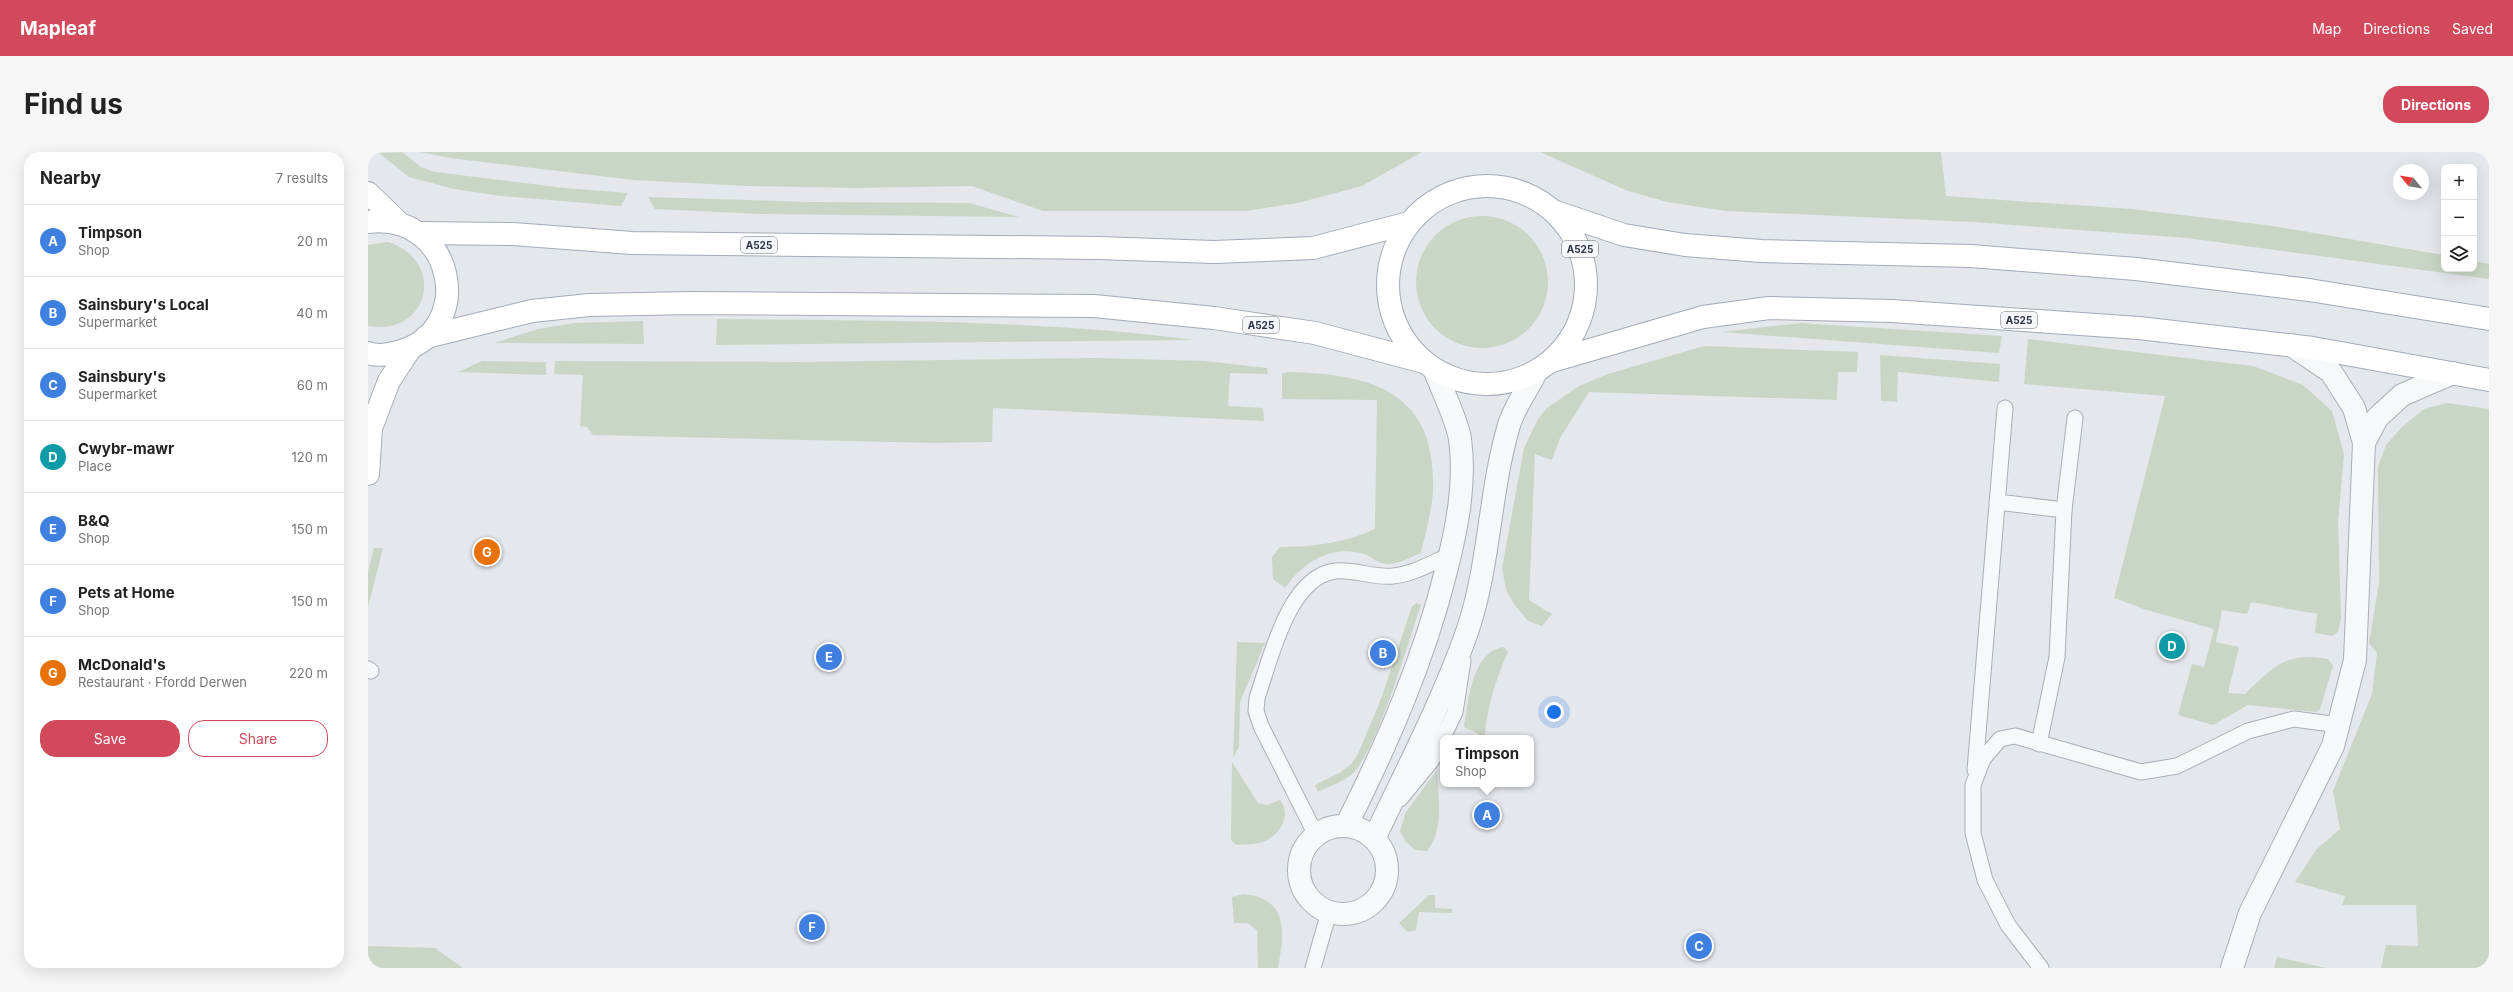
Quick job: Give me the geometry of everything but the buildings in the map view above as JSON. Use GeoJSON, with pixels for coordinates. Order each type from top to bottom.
{"type":"FeatureCollection","features":[{"type":"Feature","properties":{"kind":"main road","name":"A525"},"geometry":{"type":"LineString","coordinates":[[1430,366],[1408,348],[1394,322],[1387,288],[1392,253],[1409,223],[1436,200],[1468,187],[1493,185],[1528,194],[1556,212],[1624,235],[1685,245],[1761,251],[1972,256],[2136,269],[2309,290],[2489,320]]}},
{"type":"Feature","properties":{"kind":"main road"},"geometry":{"type":"LineString","coordinates":[[368,192],[433,246],[443,263],[448,282],[446,302],[439,321],[418,343],[389,381],[370,422],[368,474]]}},
{"type":"Feature","properties":{"kind":"main road","name":"A525"},"geometry":{"type":"LineString","coordinates":[[1543,367],[1562,352],[1581,323],[1587,274],[1577,241],[1556,212]]}},
{"type":"Feature","properties":{"kind":"main road"},"geometry":{"type":"LineString","coordinates":[[368,222],[380,221],[410,228]]}},
{"type":"Feature","properties":{"kind":"main road","name":"A525"},"geometry":{"type":"LineString","coordinates":[[410,228],[632,243],[1099,248],[1214,252],[1313,248],[1409,223]]}},
{"type":"Feature","properties":{"kind":"main road","name":"A525"},"geometry":{"type":"LineString","coordinates":[[418,343],[532,311],[589,305],[700,303],[1094,306],[1214,318],[1315,334],[1430,366],[1467,384],[1502,385],[1543,367],[1703,317],[1769,308],[1892,311],[2139,328],[2291,346],[2489,380]]}},
{"type":"Feature","properties":{"kind":"main road"},"geometry":{"type":"LineString","coordinates":[[368,353],[391,354],[418,343]]}},
{"type":"Feature","properties":{"kind":"street"},"geometry":{"type":"LineString","coordinates":[[2232,968],[2250,913],[2333,746],[2355,660],[2364,443],[2354,408],[2331,372],[2291,346]]}},
{"type":"Feature","properties":{"kind":"street"},"geometry":{"type":"LineString","coordinates":[[1346,826],[1372,772],[1412,680],[1435,618],[1462,497],[1460,438],[1430,366]]}},
{"type":"Feature","properties":{"kind":"street"},"geometry":{"type":"LineString","coordinates":[[1374,839],[1433,715],[1467,632],[1480,583],[1498,469],[1510,424],[1543,367]]}},
{"type":"Feature","properties":{"kind":"street"},"geometry":{"type":"LineString","coordinates":[[2364,443],[2377,418],[2402,395],[2453,373]]}},
{"type":"Feature","properties":{"kind":"street"},"geometry":{"type":"LineString","coordinates":[[1346,826],[1361,830],[1374,839],[1383,851],[1387,866],[1385,885],[1377,899],[1366,909],[1351,914],[1330,912],[1321,909],[1309,900],[1303,890],[1299,875],[1299,860],[1306,846],[1316,835],[1330,828],[1346,826]]}},
{"type":"Feature","properties":{"kind":"lane"},"geometry":{"type":"LineString","coordinates":[[2005,408],[1973,785],[1973,833],[1985,880],[2008,925],[2042,967]]}},
{"type":"Feature","properties":{"kind":"lane"},"geometry":{"type":"LineString","coordinates":[[2039,744],[2057,658],[2064,510],[2075,418]]}},
{"type":"Feature","properties":{"kind":"lane"},"geometry":{"type":"LineString","coordinates":[[1997,502],[2064,510]]}},
{"type":"Feature","properties":{"kind":"lane"},"geometry":{"type":"LineString","coordinates":[[1316,835],[1261,726],[1256,711],[1257,698],[1287,613],[1309,584],[1322,575],[1335,571],[1392,576],[1414,571],[1450,555]]}},
{"type":"Feature","properties":{"kind":"lane"},"geometry":{"type":"LineString","coordinates":[[1973,785],[1983,759],[2000,739],[2015,736],[2141,772],[2177,766],[2248,731],[2294,719],[2339,725]]}},
{"type":"Feature","properties":{"kind":"lane"},"geometry":{"type":"LineString","coordinates":[[1313,968],[1330,912]]}},
{"type":"Feature","properties":{"kind":"green space"},"geometry":{"type":"Polygon","coordinates":[[[402,152],[421,167],[435,172],[565,188],[628,193],[621,206],[501,196],[454,189],[409,177],[379,153],[402,152]]]}},
{"type":"Feature","properties":{"kind":"green space"},"geometry":{"type":"Polygon","coordinates":[[[420,152],[1422,152],[1362,186],[1298,203],[1246,211],[1043,211],[972,186],[856,188],[748,186],[633,180],[450,158],[420,152]]]}},
{"type":"Feature","properties":{"kind":"green space"},"geometry":{"type":"Polygon","coordinates":[[[1540,152],[1941,152],[1946,196],[2132,209],[2266,225],[2441,254],[2441,272],[2477,272],[2477,262],[2489,264],[2489,279],[2187,238],[1973,222],[1726,211],[1667,202],[1628,191],[1540,152]]]}},
{"type":"Feature","properties":{"kind":"green space"},"geometry":{"type":"Polygon","coordinates":[[[648,197],[809,202],[969,203],[1019,217],[760,214],[655,209],[648,197]]]}},
{"type":"Feature","properties":{"kind":"green space"},"geometry":{"type":"Polygon","coordinates":[[[1488,216],[1507,221],[1519,227],[1529,235],[1537,245],[1543,257],[1547,269],[1547,295],[1543,307],[1537,319],[1529,329],[1519,337],[1507,343],[1495,347],[1476,348],[1457,343],[1445,337],[1435,329],[1427,319],[1421,307],[1417,295],[1416,276],[1421,257],[1427,245],[1435,235],[1445,227],[1457,221],[1469,217],[1488,216]]]}},
{"type":"Feature","properties":{"kind":"green space"},"geometry":{"type":"Polygon","coordinates":[[[388,242],[407,252],[418,265],[424,280],[423,295],[417,309],[405,320],[389,326],[368,326],[368,245],[388,242]]]}},
{"type":"Feature","properties":{"kind":"green space"},"geometry":{"type":"Polygon","coordinates":[[[717,319],[956,322],[1075,328],[1194,340],[716,345],[717,319]]]}},
{"type":"Feature","properties":{"kind":"green space"},"geometry":{"type":"Polygon","coordinates":[[[643,321],[644,344],[494,343],[538,329],[574,323],[643,321]]]}},
{"type":"Feature","properties":{"kind":"green space"},"geometry":{"type":"Polygon","coordinates":[[[1800,323],[2002,336],[1999,353],[1721,332],[1800,323]]]}},
{"type":"Feature","properties":{"kind":"green space"},"geometry":{"type":"Polygon","coordinates":[[[2028,339],[2253,366],[2303,385],[2332,411],[2344,454],[2338,522],[2341,618],[2338,632],[2332,636],[2315,633],[2317,614],[2251,602],[2247,614],[2222,610],[2216,642],[2239,647],[2228,693],[2245,694],[2272,669],[2291,659],[2314,657],[2328,659],[2333,666],[2320,709],[2316,712],[2248,705],[2213,725],[2178,715],[2192,664],[2204,667],[2214,629],[2144,609],[2114,598],[2165,396],[2024,384],[2028,339]]]}},
{"type":"Feature","properties":{"kind":"green space"},"geometry":{"type":"Polygon","coordinates":[[[1704,346],[1858,352],[1857,372],[1838,372],[1837,400],[1589,392],[1560,438],[1552,460],[1535,454],[1529,600],[1552,614],[1542,626],[1528,621],[1514,604],[1506,590],[1502,568],[1524,448],[1538,419],[1547,408],[1579,386],[1608,374],[1704,346]]]}},
{"type":"Feature","properties":{"kind":"green space"},"geometry":{"type":"Polygon","coordinates":[[[1880,355],[2000,364],[1999,382],[1898,372],[1897,402],[1881,401],[1880,355]]]}},
{"type":"Feature","properties":{"kind":"green space"},"geometry":{"type":"Polygon","coordinates":[[[1096,358],[1205,361],[1267,368],[1268,374],[1230,373],[1228,406],[1263,408],[1264,421],[993,408],[992,442],[935,443],[593,435],[587,427],[580,426],[583,375],[554,374],[555,361],[799,362],[1096,358]]]}},
{"type":"Feature","properties":{"kind":"green space"},"geometry":{"type":"Polygon","coordinates":[[[482,361],[546,362],[546,375],[458,372],[482,361]]]}},
{"type":"Feature","properties":{"kind":"green space"},"geometry":{"type":"Polygon","coordinates":[[[1288,372],[1316,373],[1368,383],[1389,392],[1407,406],[1421,425],[1430,450],[1433,490],[1431,508],[1421,553],[1406,560],[1385,564],[1364,554],[1341,551],[1309,563],[1300,570],[1285,588],[1273,579],[1272,557],[1280,547],[1304,546],[1340,541],[1375,529],[1377,400],[1282,399],[1282,374],[1288,372]]]}},
{"type":"Feature","properties":{"kind":"green space"},"geometry":{"type":"Polygon","coordinates":[[[2447,403],[2489,409],[2489,968],[2381,968],[2386,945],[2418,946],[2416,905],[2342,905],[2345,896],[2295,882],[2316,850],[2340,829],[2333,791],[2372,694],[2377,653],[2369,643],[2379,583],[2378,467],[2386,445],[2401,428],[2424,409],[2447,403]]]}},
{"type":"Feature","properties":{"kind":"green space"},"geometry":{"type":"Polygon","coordinates":[[[374,548],[383,548],[368,607],[368,571],[374,548]]]}},
{"type":"Feature","properties":{"kind":"green space"},"geometry":{"type":"Polygon","coordinates":[[[1417,603],[1421,605],[1391,696],[1371,745],[1361,764],[1351,775],[1318,792],[1315,785],[1341,772],[1351,764],[1358,754],[1381,699],[1412,606],[1417,603]]]}},
{"type":"Feature","properties":{"kind":"green space"},"geometry":{"type":"Polygon","coordinates":[[[1237,642],[1265,643],[1240,702],[1239,747],[1233,758],[1237,642]]]}},
{"type":"Feature","properties":{"kind":"green space"},"geometry":{"type":"Polygon","coordinates":[[[1504,647],[1508,652],[1492,694],[1487,716],[1485,735],[1479,735],[1464,727],[1470,692],[1478,668],[1485,658],[1493,651],[1504,647]]]}},
{"type":"Feature","properties":{"kind":"green space"},"geometry":{"type":"Polygon","coordinates":[[[1232,762],[1258,803],[1267,805],[1280,800],[1284,806],[1285,813],[1282,826],[1266,841],[1256,844],[1236,845],[1231,840],[1232,762]]]}},
{"type":"Feature","properties":{"kind":"green space"},"geometry":{"type":"Polygon","coordinates":[[[1437,770],[1439,812],[1436,833],[1433,842],[1427,851],[1415,850],[1406,842],[1400,831],[1406,812],[1437,770]]]}},
{"type":"Feature","properties":{"kind":"green space"},"geometry":{"type":"Polygon","coordinates":[[[1243,894],[1258,897],[1269,902],[1276,910],[1282,931],[1282,943],[1278,968],[1258,968],[1257,930],[1247,923],[1234,923],[1232,897],[1243,894]]]}},
{"type":"Feature","properties":{"kind":"green space"},"geometry":{"type":"Polygon","coordinates":[[[1429,895],[1435,895],[1435,908],[1452,909],[1452,913],[1419,912],[1416,930],[1408,932],[1399,923],[1429,895]]]}},
{"type":"Feature","properties":{"kind":"green space"},"geometry":{"type":"Polygon","coordinates":[[[368,946],[435,948],[463,968],[368,968],[368,946]]]}},
{"type":"Feature","properties":{"kind":"green space"},"geometry":{"type":"Polygon","coordinates":[[[2277,957],[2326,968],[2274,968],[2277,957]]]}},
{"type":"Feature","properties":{"kind":"place","name":"McDonald's"},"geometry":{"type":"Point","coordinates":[487,552]}},
{"type":"Feature","properties":{"kind":"place","name":"Cwybr-mawr"},"geometry":{"type":"Point","coordinates":[2172,646]}},
{"type":"Feature","properties":{"kind":"place","name":"Sainsbury's Local"},"geometry":{"type":"Point","coordinates":[1383,653]}},
{"type":"Feature","properties":{"kind":"place","name":"B&Q"},"geometry":{"type":"Point","coordinates":[829,657]}},
{"type":"Feature","properties":{"kind":"place","name":"Timpson"},"geometry":{"type":"Point","coordinates":[1487,815]}},
{"type":"Feature","properties":{"kind":"place","name":"Pets at Home"},"geometry":{"type":"Point","coordinates":[812,927]}},
{"type":"Feature","properties":{"kind":"place","name":"Sainsbury's"},"geometry":{"type":"Point","coordinates":[1699,946]}}]}
